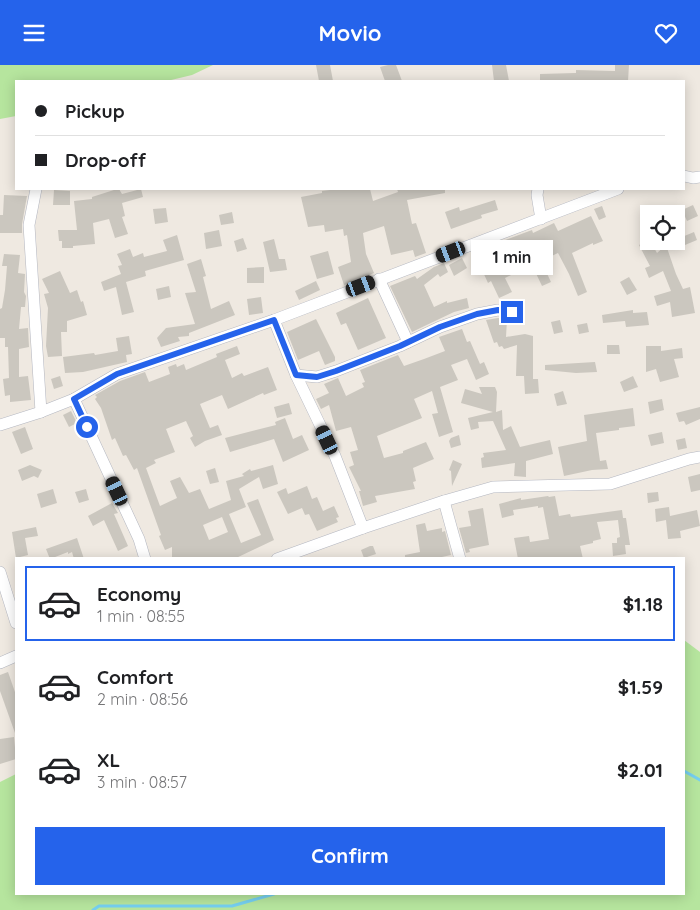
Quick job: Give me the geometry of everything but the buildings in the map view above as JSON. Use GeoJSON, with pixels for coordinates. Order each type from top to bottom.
{"type":"FeatureCollection","features":[{"type":"Feature","properties":{"kind":"street"},"geometry":{"type":"LineString","coordinates":[[685,176],[700,177]]}},
{"type":"Feature","properties":{"kind":"street"},"geometry":{"type":"LineString","coordinates":[[36,190],[29,225],[42,412]]}},
{"type":"Feature","properties":{"kind":"street"},"geometry":{"type":"LineString","coordinates":[[538,190],[541,219]]}},
{"type":"Feature","properties":{"kind":"street"},"geometry":{"type":"LineString","coordinates":[[0,425],[42,412],[74,399],[117,374],[274,320],[615,190]]}},
{"type":"Feature","properties":{"kind":"street"},"geometry":{"type":"LineString","coordinates":[[379,279],[408,342]]}},
{"type":"Feature","properties":{"kind":"street"},"geometry":{"type":"LineString","coordinates":[[296,375],[317,377],[336,371],[440,327],[477,314],[498,310],[512,312]]}},
{"type":"Feature","properties":{"kind":"street"},"geometry":{"type":"LineString","coordinates":[[274,320],[296,375],[335,456],[363,528]]}},
{"type":"Feature","properties":{"kind":"street"},"geometry":{"type":"LineString","coordinates":[[74,399],[139,539],[144,557]]}},
{"type":"Feature","properties":{"kind":"street"},"geometry":{"type":"LineString","coordinates":[[283,557],[444,501],[493,487],[610,484],[700,457]]}},
{"type":"Feature","properties":{"kind":"street"},"geometry":{"type":"LineString","coordinates":[[444,501],[459,557]]}},
{"type":"Feature","properties":{"kind":"street"},"geometry":{"type":"LineString","coordinates":[[0,572],[15,620]]}},
{"type":"Feature","properties":{"kind":"street"},"geometry":{"type":"LineString","coordinates":[[0,663],[15,656]]}},
{"type":"Feature","properties":{"kind":"green space"},"geometry":{"type":"Polygon","coordinates":[[[0,65],[213,65],[192,75],[171,80],[15,80],[15,116],[0,119],[0,65]]]}},
{"type":"Feature","properties":{"kind":"green space"},"geometry":{"type":"Polygon","coordinates":[[[685,641],[700,652],[700,910],[0,910],[0,782],[15,774],[15,895],[685,895],[685,641]]]}},
{"type":"Feature","properties":{"kind":"waterway"},"geometry":{"type":"LineString","coordinates":[[685,772],[700,780]]}},
{"type":"Feature","properties":{"kind":"waterway"},"geometry":{"type":"LineString","coordinates":[[93,910],[99,906],[232,906],[270,895]]}},
{"type":"Feature","properties":{"kind":"route"},"geometry":{"type":"LineString","coordinates":[[87,427],[74,399],[117,374],[274,320],[296,375],[317,377],[352,365],[400,346],[440,327],[477,314],[498,310],[512,312]]}}]}
